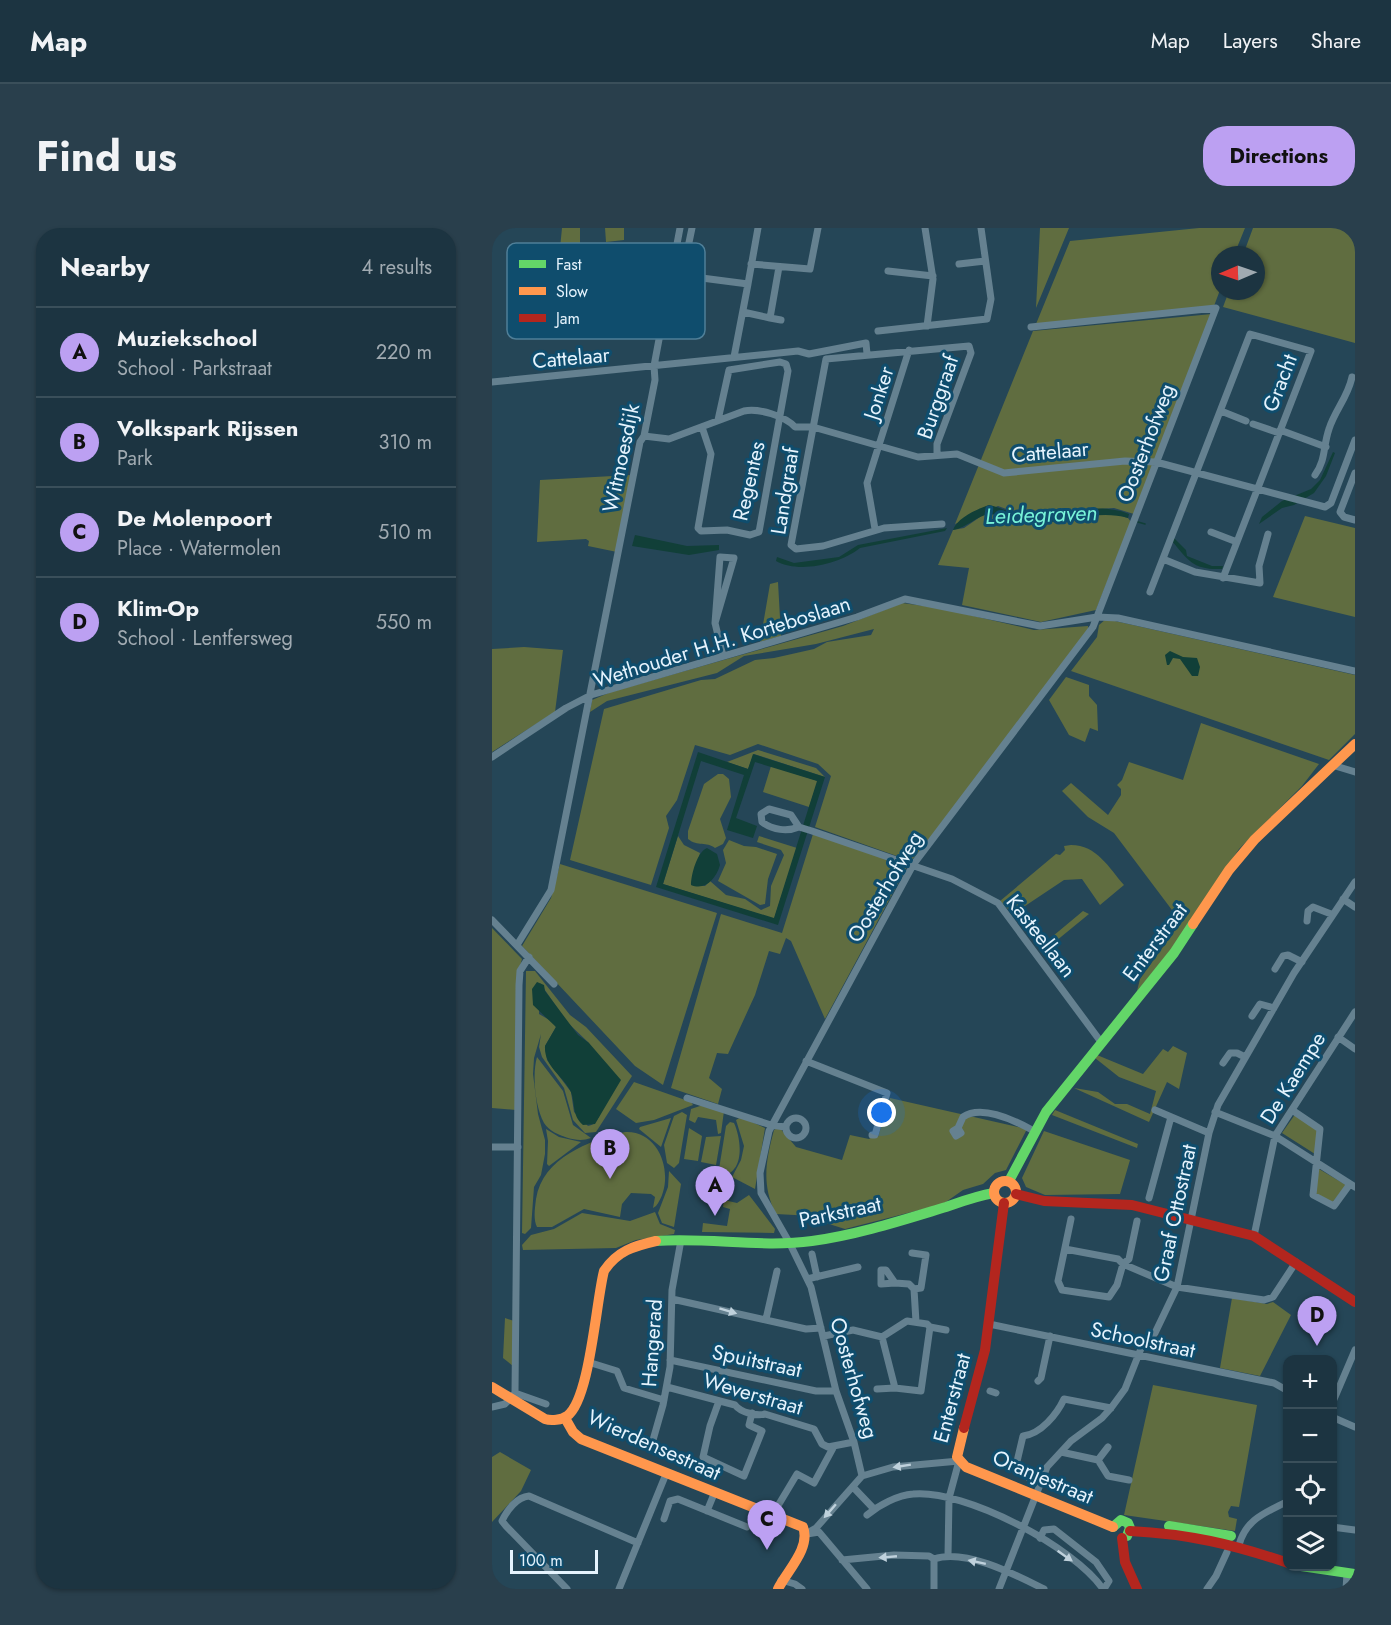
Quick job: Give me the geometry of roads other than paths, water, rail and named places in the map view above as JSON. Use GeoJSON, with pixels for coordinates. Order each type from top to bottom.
{"type":"FeatureCollection","features":[{"type":"Feature","properties":{"kind":"main road","name":"Enterstraat"},"geometry":{"type":"LineString","coordinates":[[1009,1181],[1034,1131],[1055,1099],[1174,952],[1244,852],[1355,744]]}},
{"type":"Feature","properties":{"kind":"main road"},"geometry":{"type":"LineString","coordinates":[[1009,1181],[1015,1186],[1016,1194],[1012,1201],[1004,1203],[997,1199],[994,1192],[999,1183],[1009,1181]]}},
{"type":"Feature","properties":{"kind":"main road","name":"Parkstraat"},"geometry":{"type":"LineString","coordinates":[[565,1418],[575,1408],[588,1362],[595,1332],[599,1280],[608,1262],[629,1249],[681,1240],[789,1242],[813,1240],[948,1206],[968,1197],[994,1192]]}},
{"type":"Feature","properties":{"kind":"main road"},"geometry":{"type":"LineString","coordinates":[[1016,1194],[1044,1201],[1121,1203],[1254,1236],[1355,1302]]}},
{"type":"Feature","properties":{"kind":"main road","name":"Enterstraat"},"geometry":{"type":"LineString","coordinates":[[959,1461],[957,1451],[977,1387],[989,1324],[993,1272],[1004,1203]]}},
{"type":"Feature","properties":{"kind":"main road","name":"Wierdensestraat"},"geometry":{"type":"LineString","coordinates":[[492,1387],[513,1396],[547,1420],[565,1418],[573,1432],[581,1438],[714,1494],[801,1525],[807,1533]]}},
{"type":"Feature","properties":{"kind":"main road","name":"Oranjestraat"},"geometry":{"type":"LineString","coordinates":[[959,1461],[1036,1497],[1113,1527],[1121,1520],[1127,1531]]}},
{"type":"Feature","properties":{"kind":"main road"},"geometry":{"type":"LineString","coordinates":[[1137,1589],[1125,1562],[1127,1531],[1155,1524],[1207,1531],[1240,1542],[1283,1561]]}},
{"type":"Feature","properties":{"kind":"main road"},"geometry":{"type":"LineString","coordinates":[[779,1585],[803,1547],[807,1533]]}},
{"type":"Feature","properties":{"kind":"main road"},"geometry":{"type":"LineString","coordinates":[[1332,1571],[1351,1574]]}},
{"type":"Feature","properties":{"kind":"street","name":"Witmoesdijk"},"geometry":{"type":"LineString","coordinates":[[677,243],[680,228]]}},
{"type":"Feature","properties":{"kind":"street"},"geometry":{"type":"LineString","coordinates":[[689,243],[692,228]]}},
{"type":"Feature","properties":{"kind":"street"},"geometry":{"type":"LineString","coordinates":[[734,357],[758,228]]}},
{"type":"Feature","properties":{"kind":"street"},"geometry":{"type":"LineString","coordinates":[[751,264],[810,269],[818,228]]}},
{"type":"Feature","properties":{"kind":"street"},"geometry":{"type":"LineString","coordinates":[[926,228],[933,276],[927,326]]}},
{"type":"Feature","properties":{"kind":"street"},"geometry":{"type":"LineString","coordinates":[[878,331],[987,319],[991,299],[981,228]]}},
{"type":"Feature","properties":{"kind":"street"},"geometry":{"type":"LineString","coordinates":[[959,264],[985,261]]}},
{"type":"Feature","properties":{"kind":"street"},"geometry":{"type":"LineString","coordinates":[[770,318],[779,267]]}},
{"type":"Feature","properties":{"kind":"street"},"geometry":{"type":"LineString","coordinates":[[888,271],[933,276]]}},
{"type":"Feature","properties":{"kind":"street"},"geometry":{"type":"LineString","coordinates":[[705,279],[748,284]]}},
{"type":"Feature","properties":{"kind":"street","name":"Oosterhofweg"},"geometry":{"type":"LineString","coordinates":[[862,1476],[854,1442],[836,1391],[824,1336],[807,1279],[789,1242],[762,1197],[761,1167],[771,1125],[913,865],[1087,635],[1097,617],[1216,308],[1031,327]]}},
{"type":"Feature","properties":{"kind":"street"},"geometry":{"type":"LineString","coordinates":[[743,312],[781,320]]}},
{"type":"Feature","properties":{"kind":"street","name":"Gracht"},"geometry":{"type":"LineString","coordinates":[[1150,592],[1250,334],[1311,351],[1224,575]]}},
{"type":"Feature","properties":{"kind":"street","name":"Witmoesdijk"},"geometry":{"type":"LineString","coordinates":[[591,695],[638,453],[644,436],[655,380],[654,366],[659,339]]}},
{"type":"Feature","properties":{"kind":"street","name":"Cattelaar"},"geometry":{"type":"LineString","coordinates":[[492,382],[798,351],[809,354],[866,344],[867,354]]}},
{"type":"Feature","properties":{"kind":"street","name":"Burggraaf"},"geometry":{"type":"LineString","coordinates":[[813,427],[825,361],[829,358],[964,344],[971,348],[937,444],[937,455]]}},
{"type":"Feature","properties":{"kind":"street","name":"Jonker"},"geometry":{"type":"LineString","coordinates":[[879,446],[909,350]]}},
{"type":"Feature","properties":{"kind":"street"},"geometry":{"type":"LineString","coordinates":[[718,420],[729,370],[780,362],[786,364],[788,371],[780,417]]}},
{"type":"Feature","properties":{"kind":"street"},"geometry":{"type":"LineString","coordinates":[[1316,475],[1323,463],[1329,428],[1347,395],[1352,377]]}},
{"type":"Feature","properties":{"kind":"street","name":"Cattelaar"},"geometry":{"type":"LineString","coordinates":[[644,436],[669,439],[750,410],[789,420],[795,427],[813,427],[918,457],[957,454],[1010,473],[1125,461],[1156,462],[1328,507],[1336,491]]}},
{"type":"Feature","properties":{"kind":"street","name":"Gracht"},"geometry":{"type":"LineString","coordinates":[[1221,411],[1326,447]]}},
{"type":"Feature","properties":{"kind":"street","name":"Regentes"},"geometry":{"type":"LineString","coordinates":[[702,426],[711,454],[698,528],[701,531],[727,530],[750,535],[759,532],[780,417]]}},
{"type":"Feature","properties":{"kind":"street","name":"Landgraaf"},"geometry":{"type":"LineString","coordinates":[[813,427],[792,547],[797,550],[818,548],[875,530],[908,524],[942,524]]}},
{"type":"Feature","properties":{"kind":"street"},"geometry":{"type":"LineString","coordinates":[[1347,496],[1336,491],[1355,440]]}},
{"type":"Feature","properties":{"kind":"street"},"geometry":{"type":"LineString","coordinates":[[875,530],[866,485],[879,446]]}},
{"type":"Feature","properties":{"kind":"street"},"geometry":{"type":"LineString","coordinates":[[1355,473],[1341,514],[1355,520]]}},
{"type":"Feature","properties":{"kind":"street"},"geometry":{"type":"LineString","coordinates":[[1211,532],[1237,542]]}},
{"type":"Feature","properties":{"kind":"street"},"geometry":{"type":"LineString","coordinates":[[1163,559],[1195,572],[1224,575],[1260,583],[1259,566],[1268,534]]}},
{"type":"Feature","properties":{"kind":"street"},"geometry":{"type":"LineString","coordinates":[[715,623],[734,558],[720,557],[715,623],[723,656]]}},
{"type":"Feature","properties":{"kind":"street","name":"Wethouder H.H. Korteboslaan"},"geometry":{"type":"LineString","coordinates":[[517,945],[551,890],[591,695],[857,617],[904,599],[1035,626],[1097,617],[1118,618],[1355,671]]}},
{"type":"Feature","properties":{"kind":"street"},"geometry":{"type":"LineString","coordinates":[[492,757],[591,695]]}},
{"type":"Feature","properties":{"kind":"street"},"geometry":{"type":"LineString","coordinates":[[1332,765],[1355,772]]}},
{"type":"Feature","properties":{"kind":"street","name":"Kasteellaan"},"geometry":{"type":"LineString","coordinates":[[799,827],[791,815],[769,808],[761,814],[762,822],[766,825],[789,831],[799,827],[913,865],[975,889],[1006,910],[1101,1042]]}},
{"type":"Feature","properties":{"kind":"street","name":"Graaf Ottostraat"},"geometry":{"type":"LineString","coordinates":[[999,1589],[1047,1467],[1111,1408],[1125,1389],[1137,1355],[1155,1333],[1177,1287],[1215,1112],[1331,914],[1355,882]]}},
{"type":"Feature","properties":{"kind":"street"},"geometry":{"type":"LineString","coordinates":[[1343,899],[1355,907]]}},
{"type":"Feature","properties":{"kind":"street"},"geometry":{"type":"LineString","coordinates":[[1307,921],[1308,911],[1313,907],[1331,914]]}},
{"type":"Feature","properties":{"kind":"street"},"geometry":{"type":"LineString","coordinates":[[492,920],[554,984]]}},
{"type":"Feature","properties":{"kind":"street"},"geometry":{"type":"LineString","coordinates":[[1275,969],[1283,956],[1288,955],[1302,962]]}},
{"type":"Feature","properties":{"kind":"street"},"geometry":{"type":"LineString","coordinates":[[492,1407],[505,1404],[513,1396],[519,975],[529,957]]}},
{"type":"Feature","properties":{"kind":"street"},"geometry":{"type":"LineString","coordinates":[[1252,1016],[1260,1004],[1274,1008]]}},
{"type":"Feature","properties":{"kind":"street","name":"De Kaempe"},"geometry":{"type":"LineString","coordinates":[[1254,1236],[1275,1136],[1355,1012]]}},
{"type":"Feature","properties":{"kind":"street"},"geometry":{"type":"LineString","coordinates":[[1338,1037],[1355,1049]]}},
{"type":"Feature","properties":{"kind":"street"},"geometry":{"type":"LineString","coordinates":[[1223,1063],[1230,1053],[1237,1053],[1245,1058]]}},
{"type":"Feature","properties":{"kind":"street"},"geometry":{"type":"LineString","coordinates":[[806,1061],[887,1093],[875,1135],[872,1135]]}},
{"type":"Feature","properties":{"kind":"street"},"geometry":{"type":"LineString","coordinates":[[687,1098],[771,1125],[785,1127]]}},
{"type":"Feature","properties":{"kind":"street"},"geometry":{"type":"LineString","coordinates":[[1155,1110],[1209,1133]]}},
{"type":"Feature","properties":{"kind":"street"},"geometry":{"type":"LineString","coordinates":[[1215,1112],[1275,1136],[1317,1163],[1353,1186],[1334,1206],[1313,1195],[1317,1163],[1320,1129],[1292,1110]]}},
{"type":"Feature","properties":{"kind":"street"},"geometry":{"type":"LineString","coordinates":[[958,1128],[963,1117],[980,1113],[1005,1118],[1034,1131]]}},
{"type":"Feature","properties":{"kind":"street"},"geometry":{"type":"LineString","coordinates":[[1149,1198],[1171,1117]]}},
{"type":"Feature","properties":{"kind":"street"},"geometry":{"type":"LineString","coordinates":[[492,1148],[518,1147]]}},
{"type":"Feature","properties":{"kind":"street"},"geometry":{"type":"LineString","coordinates":[[1071,1219],[1058,1281],[1062,1290],[1109,1297],[1117,1284],[1123,1264],[1129,1259],[1137,1221]]}},
{"type":"Feature","properties":{"kind":"street","name":"Hangerad"},"geometry":{"type":"LineString","coordinates":[[651,1447],[668,1387],[672,1299],[681,1240]]}},
{"type":"Feature","properties":{"kind":"street"},"geometry":{"type":"LineString","coordinates":[[1065,1249],[1118,1259],[1123,1264],[1177,1287],[1266,1300],[1273,1297],[1296,1262]]}},
{"type":"Feature","properties":{"kind":"street"},"geometry":{"type":"LineString","coordinates":[[912,1253],[926,1255],[921,1288],[914,1289]]}},
{"type":"Feature","properties":{"kind":"street"},"geometry":{"type":"LineString","coordinates":[[812,1254],[817,1277]]}},
{"type":"Feature","properties":{"kind":"street"},"geometry":{"type":"LineString","coordinates":[[807,1279],[858,1267]]}},
{"type":"Feature","properties":{"kind":"street"},"geometry":{"type":"LineString","coordinates":[[766,1319],[777,1271]]}},
{"type":"Feature","properties":{"kind":"street"},"geometry":{"type":"LineString","coordinates":[[895,1283],[909,1284],[914,1289],[916,1322]]}},
{"type":"Feature","properties":{"kind":"street"},"geometry":{"type":"LineString","coordinates":[[672,1299],[806,1329],[821,1328]]}},
{"type":"Feature","properties":{"kind":"street"},"geometry":{"type":"LineString","coordinates":[[824,1336],[853,1330],[882,1337],[907,1321],[946,1330]]}},
{"type":"Feature","properties":{"kind":"street","name":"Schoolstraat"},"geometry":{"type":"LineString","coordinates":[[989,1324],[1274,1383],[1283,1388]]}},
{"type":"Feature","properties":{"kind":"street"},"geometry":{"type":"LineString","coordinates":[[877,1389],[895,1388],[921,1391],[930,1327]]}},
{"type":"Feature","properties":{"kind":"street"},"geometry":{"type":"LineString","coordinates":[[1038,1381],[1041,1378],[1050,1336]]}},
{"type":"Feature","properties":{"kind":"street"},"geometry":{"type":"LineString","coordinates":[[882,1337],[895,1388]]}},
{"type":"Feature","properties":{"kind":"street"},"geometry":{"type":"LineString","coordinates":[[1337,1392],[1355,1350]]}},
{"type":"Feature","properties":{"kind":"street","name":"Spuitstraat"},"geometry":{"type":"LineString","coordinates":[[670,1360],[816,1391],[836,1391]]}},
{"type":"Feature","properties":{"kind":"street"},"geometry":{"type":"LineString","coordinates":[[588,1362],[620,1373],[624,1388],[664,1400]]}},
{"type":"Feature","properties":{"kind":"street","name":"Weverstraat"},"geometry":{"type":"LineString","coordinates":[[668,1387],[752,1413],[765,1414],[811,1428],[817,1432],[825,1446],[833,1448]]}},
{"type":"Feature","properties":{"kind":"street","name":"Wierdensestraat"},"geometry":{"type":"LineString","coordinates":[[513,1396],[546,1404]]}},
{"type":"Feature","properties":{"kind":"street"},"geometry":{"type":"LineString","coordinates":[[1040,1484],[1015,1470],[1023,1436],[1036,1432],[1061,1408],[1064,1399],[1111,1408]]}},
{"type":"Feature","properties":{"kind":"street"},"geometry":{"type":"LineString","coordinates":[[719,1401],[703,1457],[744,1476],[762,1431],[749,1425],[752,1413]]}},
{"type":"Feature","properties":{"kind":"street"},"geometry":{"type":"LineString","coordinates":[[1337,1419],[1355,1427]]}},
{"type":"Feature","properties":{"kind":"street"},"geometry":{"type":"LineString","coordinates":[[773,1514],[797,1474],[814,1483],[833,1448],[854,1442]]}},
{"type":"Feature","properties":{"kind":"street"},"geometry":{"type":"LineString","coordinates":[[1098,1460],[1108,1447]]}},
{"type":"Feature","properties":{"kind":"street"},"geometry":{"type":"LineString","coordinates":[[1061,1452],[1098,1460],[1108,1476],[1129,1480]]}},
{"type":"Feature","properties":{"kind":"street"},"geometry":{"type":"LineString","coordinates":[[948,1556],[949,1498],[959,1461]]}},
{"type":"Feature","properties":{"kind":"street","name":"Enterstraat"},"geometry":{"type":"LineString","coordinates":[[862,1476],[893,1467],[959,1461]]}},
{"type":"Feature","properties":{"kind":"street"},"geometry":{"type":"LineString","coordinates":[[619,1589],[666,1474]]}},
{"type":"Feature","properties":{"kind":"street"},"geometry":{"type":"LineString","coordinates":[[807,1533],[816,1528],[862,1476]]}},
{"type":"Feature","properties":{"kind":"street"},"geometry":{"type":"LineString","coordinates":[[853,1487],[874,1509]]}},
{"type":"Feature","properties":{"kind":"street"},"geometry":{"type":"LineString","coordinates":[[714,1494],[706,1511],[747,1527]]}},
{"type":"Feature","properties":{"kind":"street"},"geometry":{"type":"LineString","coordinates":[[867,1515],[874,1509],[914,1494],[977,1504],[1040,1538],[1087,1571],[1104,1589],[1109,1581],[1096,1562],[1054,1529],[1044,1530],[1040,1538]]}},
{"type":"Feature","properties":{"kind":"street"},"geometry":{"type":"LineString","coordinates":[[567,1589],[502,1521],[505,1514],[518,1500],[529,1496],[638,1543]]}},
{"type":"Feature","properties":{"kind":"street","name":"Wierdensestraat"},"geometry":{"type":"LineString","coordinates":[[664,1519],[670,1501],[674,1499],[706,1511]]}},
{"type":"Feature","properties":{"kind":"street"},"geometry":{"type":"LineString","coordinates":[[1240,1542],[1251,1520],[1283,1503]]}},
{"type":"Feature","properties":{"kind":"street"},"geometry":{"type":"LineString","coordinates":[[1337,1528],[1355,1530]]}},
{"type":"Feature","properties":{"kind":"street"},"geometry":{"type":"LineString","coordinates":[[807,1533],[819,1532],[867,1589]]}},
{"type":"Feature","properties":{"kind":"street"},"geometry":{"type":"LineString","coordinates":[[1207,1589],[1227,1552]]}},
{"type":"Feature","properties":{"kind":"street"},"geometry":{"type":"LineString","coordinates":[[842,1560],[894,1555],[929,1556],[933,1559],[948,1556],[1006,1570],[1044,1589]]}},
{"type":"Feature","properties":{"kind":"street"},"geometry":{"type":"LineString","coordinates":[[933,1559],[934,1589]]}},
{"type":"Feature","properties":{"kind":"street"},"geometry":{"type":"LineString","coordinates":[[1346,1589],[1351,1574]]}},
{"type":"Feature","properties":{"kind":"street"},"geometry":{"type":"LineString","coordinates":[[779,1585],[795,1584],[802,1589]]}},
{"type":"Feature","properties":{"kind":"waterway","name":"Leidegraven"},"geometry":{"type":"LineString","coordinates":[[1138,522],[1145,524]]}},
{"type":"Feature","properties":{"kind":"place","name":"Volkspark Rijssen"},"geometry":{"type":"Point","coordinates":[610,1179]}},
{"type":"Feature","properties":{"kind":"place","name":"Muziekschool"},"geometry":{"type":"Point","coordinates":[715,1216]}},
{"type":"Feature","properties":{"kind":"place","name":"Klim-Op"},"geometry":{"type":"Point","coordinates":[1317,1346]}},
{"type":"Feature","properties":{"kind":"place","name":"De Molenpoort"},"geometry":{"type":"Point","coordinates":[767,1550]}}]}
